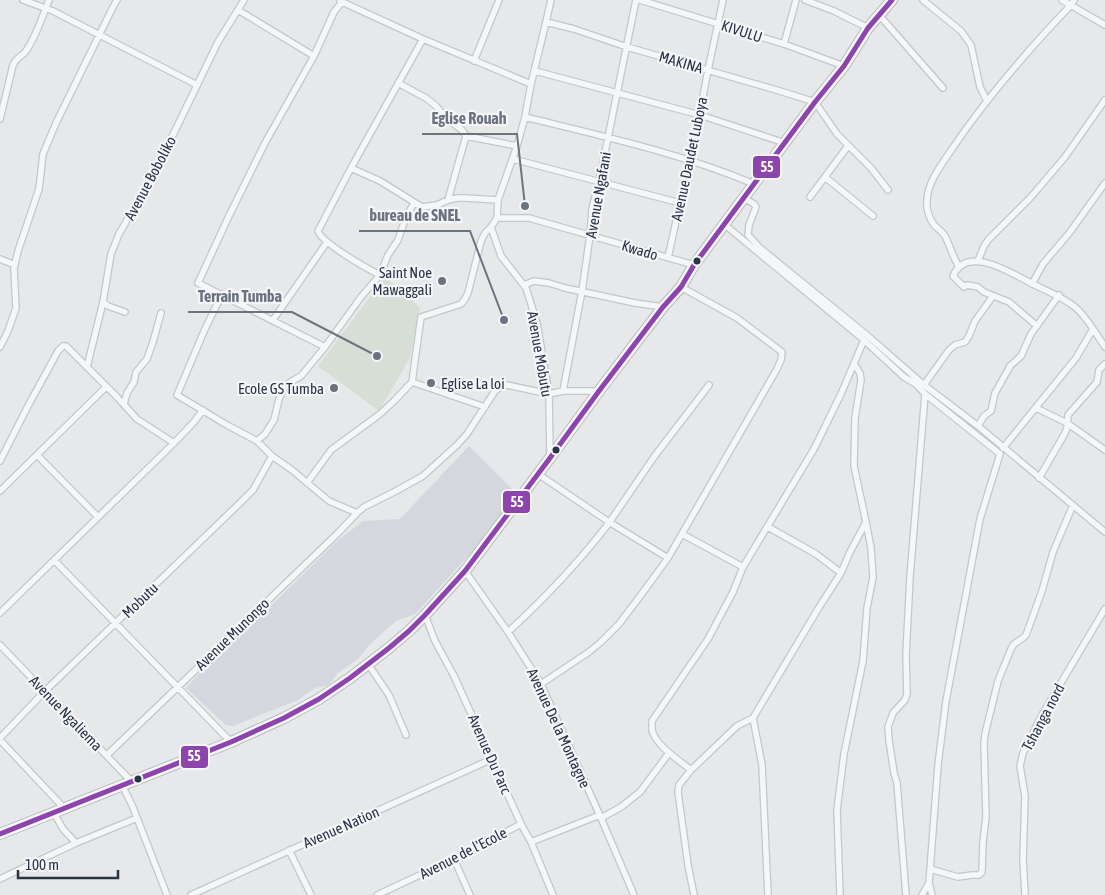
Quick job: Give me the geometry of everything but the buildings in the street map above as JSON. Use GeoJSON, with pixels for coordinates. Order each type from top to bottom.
{"type":"FeatureCollection","features":[{"type":"Feature","properties":{"kind":"highway"},"geometry":{"type":"LineString","coordinates":[[0,834],[231,742],[284,718],[307,706],[350,678],[395,642],[425,614],[465,571],[599,390],[663,307],[681,287],[694,265],[844,66],[868,28],[892,0]]}},
{"type":"Feature","properties":{"kind":"street"},"geometry":{"type":"LineString","coordinates":[[23,0],[46,8],[100,34],[198,85]]}},
{"type":"Feature","properties":{"kind":"street"},"geometry":{"type":"LineString","coordinates":[[0,119],[13,65],[18,57],[26,52],[49,0]]}},
{"type":"Feature","properties":{"kind":"street"},"geometry":{"type":"LineString","coordinates":[[0,346],[8,331],[16,308],[14,268],[38,189],[43,154],[56,123],[117,0]]}},
{"type":"Feature","properties":{"kind":"street","name":"Avenue Boboliko"},"geometry":{"type":"LineString","coordinates":[[87,367],[111,254],[119,234],[155,172],[218,42],[244,0]]}},
{"type":"Feature","properties":{"kind":"street"},"geometry":{"type":"LineString","coordinates":[[474,61],[499,0]]}},
{"type":"Feature","properties":{"kind":"street"},"geometry":{"type":"LineString","coordinates":[[307,483],[331,450],[380,414],[412,382],[420,317],[456,306],[465,300],[481,241],[497,218],[498,200],[513,159],[525,117],[551,0]]}},
{"type":"Feature","properties":{"kind":"street","name":"KIVULU"},"geometry":{"type":"LineString","coordinates":[[638,0],[784,44],[844,66]]}},
{"type":"Feature","properties":{"kind":"street","name":"Avenue Ngafani"},"geometry":{"type":"LineString","coordinates":[[563,391],[582,291],[592,210],[638,0]]}},
{"type":"Feature","properties":{"kind":"street","name":"Avenue Daudet Luboya"},"geometry":{"type":"LineString","coordinates":[[668,258],[691,160],[723,0]]}},
{"type":"Feature","properties":{"kind":"street"},"geometry":{"type":"LineString","coordinates":[[784,44],[796,0]]}},
{"type":"Feature","properties":{"kind":"street"},"geometry":{"type":"LineString","coordinates":[[805,0],[834,11],[868,28]]}},
{"type":"Feature","properties":{"kind":"street"},"geometry":{"type":"LineString","coordinates":[[923,0],[961,32],[971,45],[980,87],[987,101]]}},
{"type":"Feature","properties":{"kind":"street"},"geometry":{"type":"LineString","coordinates":[[1062,0],[1072,2],[1105,25]]}},
{"type":"Feature","properties":{"kind":"street"},"geometry":{"type":"LineString","coordinates":[[325,347],[198,282],[265,143],[314,56],[340,1],[423,39],[531,84]]}},
{"type":"Feature","properties":{"kind":"street"},"geometry":{"type":"LineString","coordinates":[[959,267],[944,234],[929,216],[927,199],[930,186],[969,124],[1072,2]]}},
{"type":"Feature","properties":{"kind":"street"},"geometry":{"type":"LineString","coordinates":[[238,10],[314,56]]}},
{"type":"Feature","properties":{"kind":"street"},"geometry":{"type":"LineString","coordinates":[[880,16],[943,88]]}},
{"type":"Feature","properties":{"kind":"street","name":"MAKINA"},"geometry":{"type":"LineString","coordinates":[[546,22],[815,102]]}},
{"type":"Feature","properties":{"kind":"street"},"geometry":{"type":"LineString","coordinates":[[380,275],[327,242],[320,236],[318,231],[423,39]]}},
{"type":"Feature","properties":{"kind":"street"},"geometry":{"type":"LineString","coordinates":[[535,71],[700,115],[785,144]]}},
{"type":"Feature","properties":{"kind":"street"},"geometry":{"type":"LineString","coordinates":[[398,83],[426,98],[447,119],[462,130],[466,136],[517,146]]}},
{"type":"Feature","properties":{"kind":"street"},"geometry":{"type":"LineString","coordinates":[[978,261],[988,240],[1031,197],[1065,157],[1105,100]]}},
{"type":"Feature","properties":{"kind":"street"},"geometry":{"type":"LineString","coordinates":[[815,102],[837,134],[871,168],[888,190]]}},
{"type":"Feature","properties":{"kind":"street"},"geometry":{"type":"LineString","coordinates":[[525,117],[691,160],[754,184]]}},
{"type":"Feature","properties":{"kind":"street"},"geometry":{"type":"LineString","coordinates":[[448,200],[466,136]]}},
{"type":"Feature","properties":{"kind":"street"},"geometry":{"type":"LineString","coordinates":[[810,197],[848,146]]}},
{"type":"Feature","properties":{"kind":"street"},"geometry":{"type":"LineString","coordinates":[[513,159],[680,203]]}},
{"type":"Feature","properties":{"kind":"street"},"geometry":{"type":"LineString","coordinates":[[351,168],[380,181],[422,207],[448,200],[465,198],[498,200]]}},
{"type":"Feature","properties":{"kind":"street"},"geometry":{"type":"LineString","coordinates":[[825,177],[872,216]]}},
{"type":"Feature","properties":{"kind":"street"},"geometry":{"type":"LineString","coordinates":[[1032,284],[1044,264],[1070,232],[1105,183]]}},
{"type":"Feature","properties":{"kind":"street"},"geometry":{"type":"LineString","coordinates":[[744,198],[756,207],[748,235],[760,248],[868,336],[924,385],[978,426],[1105,532]]}},
{"type":"Feature","properties":{"kind":"street"},"geometry":{"type":"LineString","coordinates":[[257,442],[274,420],[279,399],[287,384],[301,376],[325,347],[360,297],[380,275],[388,254],[398,240],[414,203]]}},
{"type":"Feature","properties":{"kind":"street","name":"Kwado"},"geometry":{"type":"LineString","coordinates":[[497,218],[529,218],[694,265]]}},
{"type":"Feature","properties":{"kind":"street"},"geometry":{"type":"LineString","coordinates":[[725,224],[864,340],[904,377],[916,384],[925,394],[1000,454],[980,519],[946,701],[938,765],[930,869],[929,883],[932,895]]}},
{"type":"Feature","properties":{"kind":"street","name":"Avenue Mobutu"},"geometry":{"type":"LineString","coordinates":[[491,227],[501,256],[526,288],[537,323],[549,394],[550,458]]}},
{"type":"Feature","properties":{"kind":"street"},"geometry":{"type":"LineString","coordinates":[[274,320],[327,242]]}},
{"type":"Feature","properties":{"kind":"street"},"geometry":{"type":"LineString","coordinates":[[0,259],[15,265]]}},
{"type":"Feature","properties":{"kind":"street"},"geometry":{"type":"LineString","coordinates":[[1037,326],[1009,302],[993,296],[978,287],[964,287],[953,276],[955,271],[966,262],[978,261],[1002,268],[1032,284],[1059,295],[1079,311],[1105,347]]}},
{"type":"Feature","properties":{"kind":"street"},"geometry":{"type":"LineString","coordinates":[[524,285],[534,281],[549,283],[635,303],[663,307]]}},
{"type":"Feature","properties":{"kind":"street"},"geometry":{"type":"LineString","coordinates":[[541,684],[589,652],[619,624],[668,558],[777,369],[782,352],[737,318],[681,287]]}},
{"type":"Feature","properties":{"kind":"street"},"geometry":{"type":"LineString","coordinates":[[222,294],[177,395],[257,442],[329,501],[357,513]]}},
{"type":"Feature","properties":{"kind":"street"},"geometry":{"type":"LineString","coordinates":[[978,426],[984,416],[991,411],[995,393],[1010,366],[1021,356],[1028,338],[1059,295]]}},
{"type":"Feature","properties":{"kind":"street"},"geometry":{"type":"LineString","coordinates":[[924,385],[948,350],[955,345],[965,342],[975,321],[993,296]]}},
{"type":"Feature","properties":{"kind":"street"},"geometry":{"type":"LineString","coordinates":[[102,302],[125,312]]}},
{"type":"Feature","properties":{"kind":"street"},"geometry":{"type":"LineString","coordinates":[[124,404],[127,393],[134,382],[136,372],[147,359],[161,313]]}},
{"type":"Feature","properties":{"kind":"street"},"geometry":{"type":"LineString","coordinates":[[1003,448],[1076,358],[1092,329]]}},
{"type":"Feature","properties":{"kind":"street"},"geometry":{"type":"LineString","coordinates":[[692,770],[669,753],[655,738],[652,730],[652,721],[708,639],[733,592],[743,567],[814,449],[864,340]]}},
{"type":"Feature","properties":{"kind":"street"},"geometry":{"type":"LineString","coordinates":[[0,461],[58,351],[63,346],[66,346],[124,404],[131,414],[174,443]]}},
{"type":"Feature","properties":{"kind":"street"},"geometry":{"type":"LineString","coordinates":[[840,895],[837,810],[844,754],[864,660],[867,608],[873,577],[871,548],[854,466],[855,418],[861,380],[860,373],[854,364]]}},
{"type":"Feature","properties":{"kind":"street"},"geometry":{"type":"LineString","coordinates":[[1040,478],[1064,435],[1068,423],[1068,415],[1096,382],[1100,370],[1105,364]]}},
{"type":"Feature","properties":{"kind":"street"},"geometry":{"type":"LineString","coordinates":[[412,382],[485,407]]}},
{"type":"Feature","properties":{"kind":"street"},"geometry":{"type":"LineString","coordinates":[[508,632],[556,586],[579,560],[709,385]]}},
{"type":"Feature","properties":{"kind":"street"},"geometry":{"type":"LineString","coordinates":[[0,491],[106,386]]}},
{"type":"Feature","properties":{"kind":"street","name":"Avenue Munongo"},"geometry":{"type":"LineString","coordinates":[[107,755],[357,513],[364,507],[423,476],[458,444],[467,434],[495,391],[502,386],[512,386],[549,394]]}},
{"type":"Feature","properties":{"kind":"street"},"geometry":{"type":"LineString","coordinates":[[549,394],[563,391],[599,390]]}},
{"type":"Feature","properties":{"kind":"street"},"geometry":{"type":"LineString","coordinates":[[906,895],[897,783],[888,731],[893,713],[905,700],[907,694],[906,655],[910,576],[925,394]]}},
{"type":"Feature","properties":{"kind":"street"},"geometry":{"type":"LineString","coordinates":[[1036,408],[1068,423],[1102,448],[1105,440]]}},
{"type":"Feature","properties":{"kind":"street"},"geometry":{"type":"LineString","coordinates":[[0,613],[174,443],[203,410]]}},
{"type":"Feature","properties":{"kind":"street"},"geometry":{"type":"LineString","coordinates":[[37,455],[98,517]]}},
{"type":"Feature","properties":{"kind":"street","name":"Mobutu"},"geometry":{"type":"LineString","coordinates":[[0,739],[46,691],[253,490],[272,456]]}},
{"type":"Feature","properties":{"kind":"street"},"geometry":{"type":"LineString","coordinates":[[538,474],[609,522],[668,558]]}},
{"type":"Feature","properties":{"kind":"street"},"geometry":{"type":"LineString","coordinates":[[930,869],[958,877],[979,876],[982,872],[986,817],[984,743],[987,725],[998,681],[1014,644],[1026,635],[1042,591],[1053,552],[1073,505]]}},
{"type":"Feature","properties":{"kind":"street"},"geometry":{"type":"LineString","coordinates":[[694,895],[678,792],[680,785],[692,770],[737,726],[752,718],[841,573],[866,522]]}},
{"type":"Feature","properties":{"kind":"street"},"geometry":{"type":"LineString","coordinates":[[768,526],[816,554],[841,573]]}},
{"type":"Feature","properties":{"kind":"street"},"geometry":{"type":"LineString","coordinates":[[682,534],[743,567]]}},
{"type":"Feature","properties":{"kind":"street"},"geometry":{"type":"LineString","coordinates":[[54,560],[231,742]]}},
{"type":"Feature","properties":{"kind":"street","name":"Avenue De la Montagne"},"geometry":{"type":"LineString","coordinates":[[465,571],[508,632],[541,684],[634,895]]}},
{"type":"Feature","properties":{"kind":"street","name":"Tshanga nord"},"geometry":{"type":"LineString","coordinates":[[1025,895],[1025,796],[1020,766],[1023,753],[1043,713],[1105,609]]}},
{"type":"Feature","properties":{"kind":"street","name":"Avenue Du Parc"},"geometry":{"type":"LineString","coordinates":[[425,614],[435,641],[454,676],[531,842],[553,895]]}},
{"type":"Feature","properties":{"kind":"street","name":"Avenue Ngaliema"},"geometry":{"type":"LineString","coordinates":[[0,645],[107,755],[127,783],[137,818],[167,895]]}},
{"type":"Feature","properties":{"kind":"street"},"geometry":{"type":"LineString","coordinates":[[368,664],[389,695],[406,735]]}},
{"type":"Feature","properties":{"kind":"street"},"geometry":{"type":"LineString","coordinates":[[752,718],[762,765],[768,895]]}},
{"type":"Feature","properties":{"kind":"street"},"geometry":{"type":"LineString","coordinates":[[0,739],[65,809]]}},
{"type":"Feature","properties":{"kind":"street"},"geometry":{"type":"LineString","coordinates":[[531,842],[621,807],[640,792],[669,753]]}},
{"type":"Feature","properties":{"kind":"street","name":"Avenue Nation"},"geometry":{"type":"LineString","coordinates":[[191,895],[492,759]]}},
{"type":"Feature","properties":{"kind":"street"},"geometry":{"type":"LineString","coordinates":[[54,813],[63,829],[76,843]]}},
{"type":"Feature","properties":{"kind":"street"},"geometry":{"type":"LineString","coordinates":[[0,879],[76,843],[137,818]]}},
{"type":"Feature","properties":{"kind":"street","name":"Avenue de l'Ecole"},"geometry":{"type":"LineString","coordinates":[[381,894],[521,824]]}},
{"type":"Feature","properties":{"kind":"street"},"geometry":{"type":"LineString","coordinates":[[289,850],[311,895]]}},
{"type":"Feature","properties":{"kind":"street"},"geometry":{"type":"LineString","coordinates":[[454,859],[470,895]]}},
{"type":"Feature","properties":{"kind":"street"},"geometry":{"type":"LineString","coordinates":[[922,895],[929,883]]}},
{"type":"Feature","properties":{"kind":"shaded area"},"geometry":{"type":"Polygon","coordinates":[[[385,277],[420,308],[410,358],[379,411],[318,366],[385,277]]]}},
{"type":"Feature","properties":{"kind":"shaded area"},"geometry":{"type":"Polygon","coordinates":[[[469,446],[517,494],[510,506],[471,553],[415,614],[396,621],[369,645],[359,658],[337,674],[329,685],[315,688],[298,700],[233,726],[226,725],[186,688],[336,542],[363,521],[400,519],[469,446]]]}},
{"type":"Feature","properties":{"kind":"transit line","name":"55"},"geometry":{"type":"LineString","coordinates":[[0,834],[231,742],[284,718],[319,699],[350,678],[409,631],[465,571],[599,391],[663,307],[681,287],[694,265],[844,66],[868,28],[892,0]]}},
{"type":"Feature","properties":{"kind":"place","name":"Eglise Rouah"},"geometry":{"type":"Point","coordinates":[525,206]}},
{"type":"Feature","properties":{"kind":"place","name":"Saint Noe Mawaggali"},"geometry":{"type":"Point","coordinates":[442,281]}},
{"type":"Feature","properties":{"kind":"place","name":"bureau de SNEL"},"geometry":{"type":"Point","coordinates":[504,320]}},
{"type":"Feature","properties":{"kind":"place","name":"Terrain Tumba"},"geometry":{"type":"Point","coordinates":[377,356]}},
{"type":"Feature","properties":{"kind":"place","name":"Eglise La loi"},"geometry":{"type":"Point","coordinates":[431,383]}},
{"type":"Feature","properties":{"kind":"place","name":"Ecole GS Tumba"},"geometry":{"type":"Point","coordinates":[334,388]}}]}
